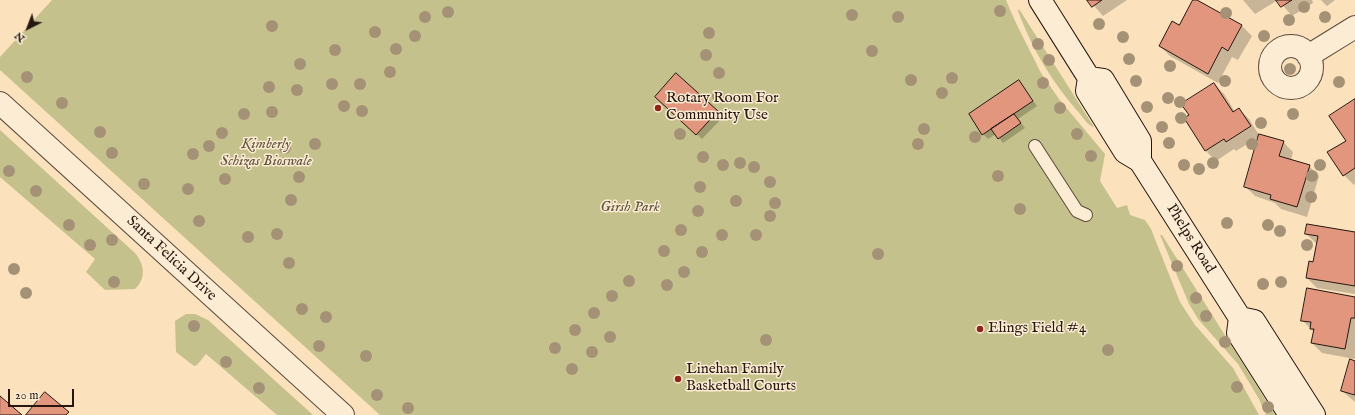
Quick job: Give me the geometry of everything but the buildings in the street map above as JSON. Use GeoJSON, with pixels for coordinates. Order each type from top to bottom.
{"type":"FeatureCollection","features":[{"type":"Feature","properties":{"kind":"street","name":"Phelps Road"},"geometry":{"type":"LineString","coordinates":[[1040,0],[1089,78],[1087,91],[1125,152],[1140,161],[1240,318]]}},
{"type":"Feature","properties":{"kind":"street"},"geometry":{"type":"LineString","coordinates":[[1308,56],[1355,27]]}},
{"type":"Feature","properties":{"kind":"street","name":"Santa Felicia Drive"},"geometry":{"type":"LineString","coordinates":[[0,103],[343,415]]}},
{"type":"Feature","properties":{"kind":"street"},"geometry":{"type":"LineString","coordinates":[[1290,415],[1238,333],[1240,318],[1254,321],[1314,415]]}},
{"type":"Feature","properties":{"kind":"lane"},"geometry":{"type":"LineString","coordinates":[[1035,146],[1077,211],[1086,215]]}},
{"type":"Feature","properties":{"kind":"green space","name":"Girsh Park"},"geometry":{"type":"Polygon","coordinates":[[[52,0],[1006,0],[1041,73],[1059,99],[1105,154],[1100,181],[1117,208],[1127,205],[1130,215],[1145,220],[1151,229],[1180,302],[1195,325],[1233,368],[1259,415],[380,415],[0,70],[0,57],[52,0]]]}},
{"type":"Feature","properties":{"kind":"green space"},"geometry":{"type":"Polygon","coordinates":[[[1019,9],[1094,127],[1086,122],[1070,103],[1044,66],[1030,39],[1018,11],[1019,9]]]}},
{"type":"Feature","properties":{"kind":"green space"},"geometry":{"type":"Polygon","coordinates":[[[0,130],[135,253],[142,266],[143,276],[139,285],[135,289],[105,290],[86,272],[95,259],[0,177],[0,130]]]}},
{"type":"Feature","properties":{"kind":"green space"},"geometry":{"type":"Polygon","coordinates":[[[1160,235],[1162,235],[1275,415],[1266,415],[1259,399],[1238,364],[1198,319],[1189,304],[1160,235]]]}},
{"type":"Feature","properties":{"kind":"green space"},"geometry":{"type":"Polygon","coordinates":[[[186,314],[195,314],[208,320],[313,415],[277,415],[206,354],[197,365],[194,366],[176,352],[175,321],[186,314]]]}},
{"type":"Feature","properties":{"kind":"place","name":"Rotary Room For Community Use"},"geometry":{"type":"Point","coordinates":[658,108]}},
{"type":"Feature","properties":{"kind":"place","name":"Elings Field #4"},"geometry":{"type":"Point","coordinates":[980,329]}},
{"type":"Feature","properties":{"kind":"place","name":"Linehan Family Basketball Courts"},"geometry":{"type":"Point","coordinates":[678,379]}},
{"type":"Feature","properties":{"kind":"park label","name":"Kimberly Schizas Bioswale"},"geometry":{"type":"Point","coordinates":[266,154]}}]}
